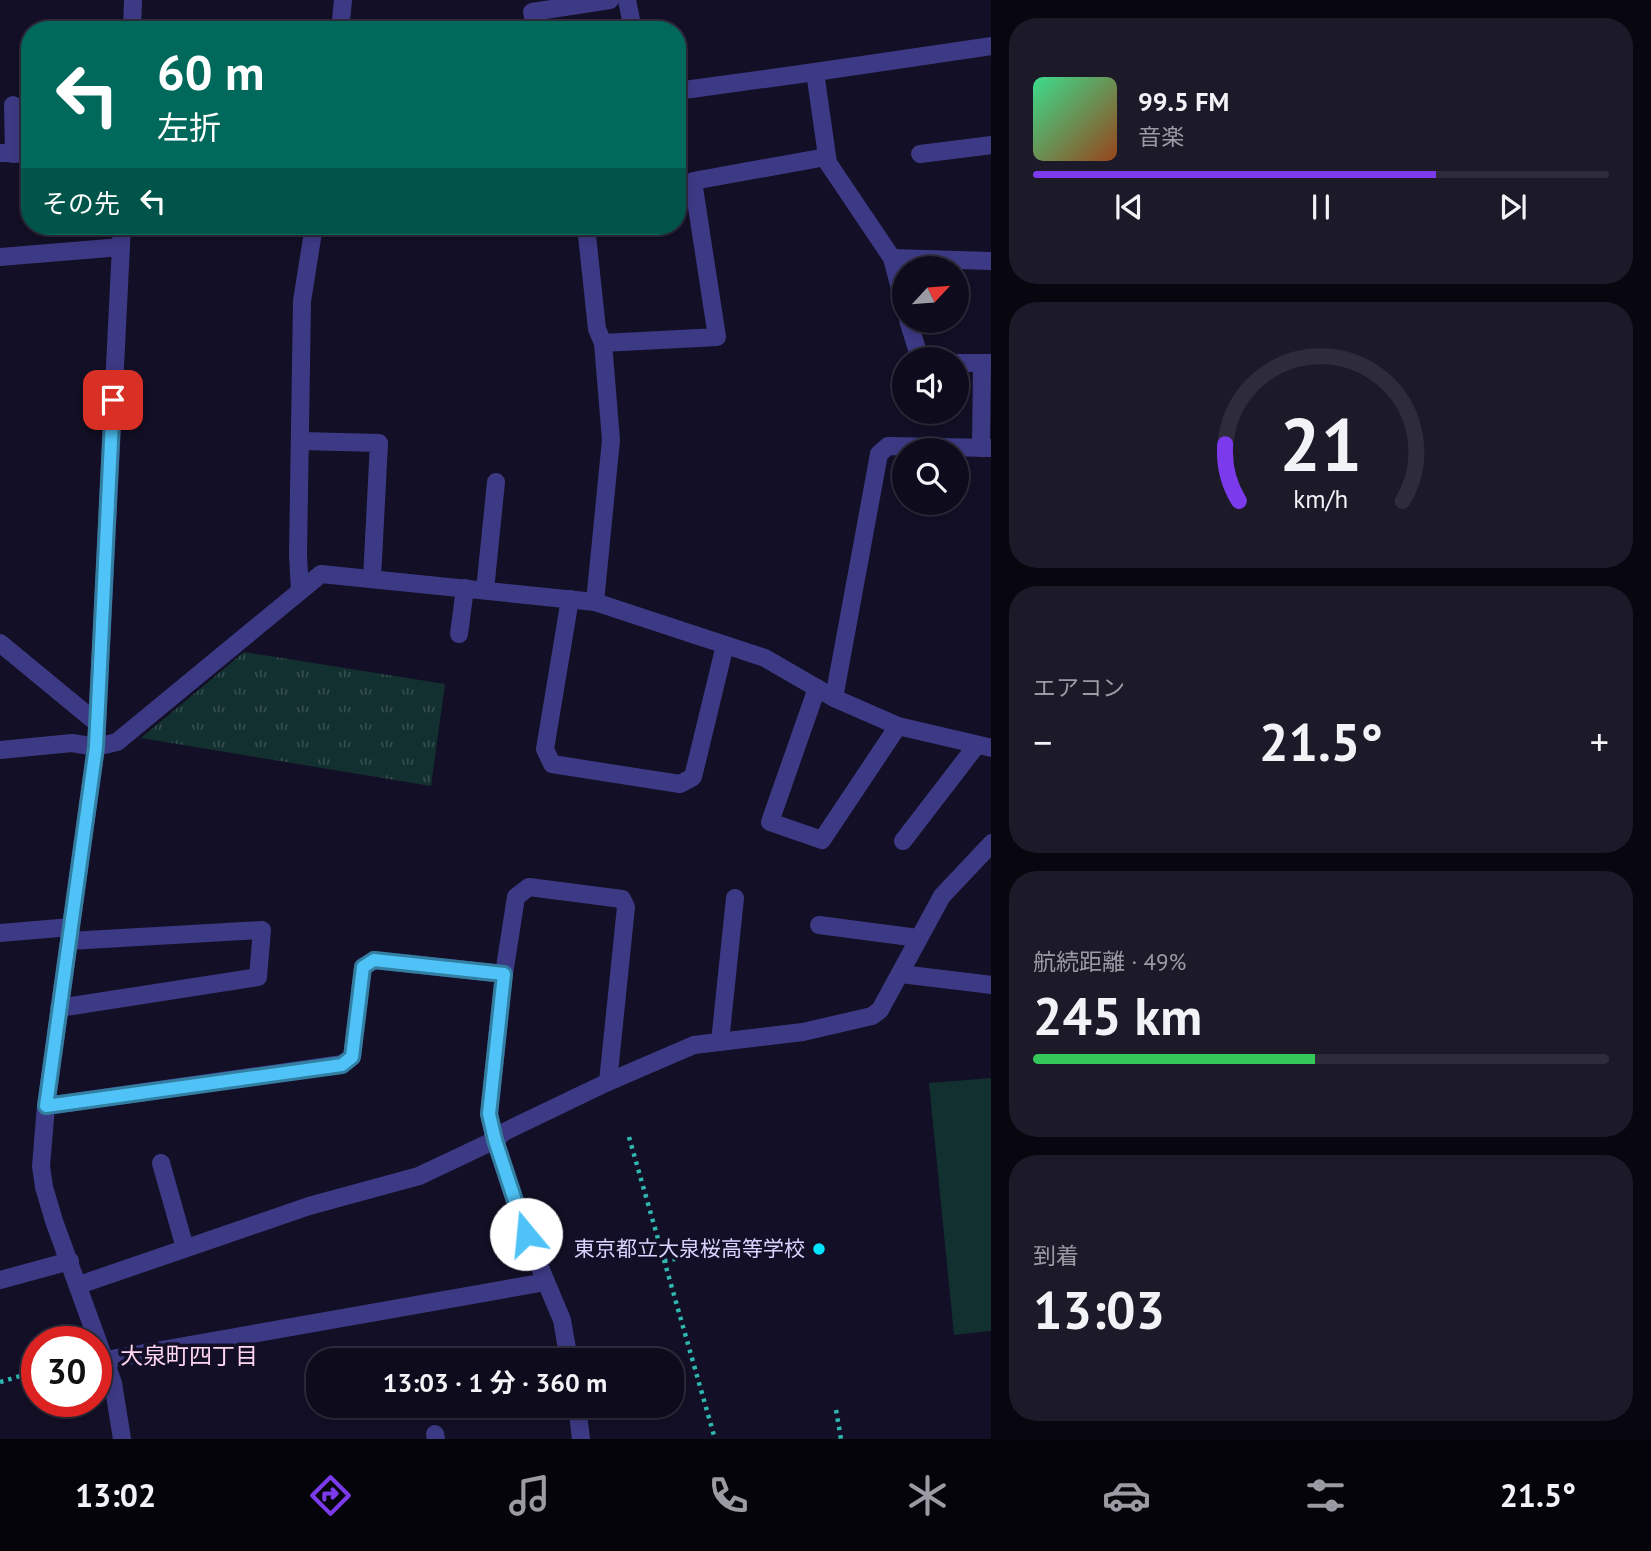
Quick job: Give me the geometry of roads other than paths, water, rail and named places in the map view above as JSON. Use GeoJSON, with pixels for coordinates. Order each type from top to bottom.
{"type":"FeatureCollection","features":[{"type":"Feature","properties":{"kind":"street"},"geometry":{"type":"LineString","coordinates":[[132,21],[133,0]]}},
{"type":"Feature","properties":{"kind":"street"},"geometry":{"type":"LineString","coordinates":[[341,21],[343,0]]}},
{"type":"Feature","properties":{"kind":"street"},"geometry":{"type":"LineString","coordinates":[[534,21],[532,12],[610,0]]}},
{"type":"Feature","properties":{"kind":"street"},"geometry":{"type":"LineString","coordinates":[[627,0],[631,21]]}},
{"type":"Feature","properties":{"kind":"street"},"geometry":{"type":"LineString","coordinates":[[686,90],[991,46]]}},
{"type":"Feature","properties":{"kind":"street"},"geometry":{"type":"LineString","coordinates":[[815,72],[827,157],[892,258]]}},
{"type":"Feature","properties":{"kind":"street"},"geometry":{"type":"LineString","coordinates":[[13,105],[14,154]]}},
{"type":"Feature","properties":{"kind":"street"},"geometry":{"type":"LineString","coordinates":[[920,154],[991,145]]}},
{"type":"Feature","properties":{"kind":"street"},"geometry":{"type":"LineString","coordinates":[[603,343],[717,338],[692,181],[827,157]]}},
{"type":"Feature","properties":{"kind":"street"},"geometry":{"type":"LineString","coordinates":[[93,1326],[44,1187],[42,1144],[96,747],[122,235]]}},
{"type":"Feature","properties":{"kind":"street"},"geometry":{"type":"LineString","coordinates":[[300,591],[298,555],[302,301],[313,235]]}},
{"type":"Feature","properties":{"kind":"street"},"geometry":{"type":"LineString","coordinates":[[587,235],[597,328],[603,343],[611,440],[595,602]]}},
{"type":"Feature","properties":{"kind":"street"},"geometry":{"type":"LineString","coordinates":[[0,257],[121,247]]}},
{"type":"Feature","properties":{"kind":"street"},"geometry":{"type":"LineString","coordinates":[[970,260],[991,261]]}},
{"type":"Feature","properties":{"kind":"street"},"geometry":{"type":"LineString","coordinates":[[834,698],[879,454],[888,446],[986,448],[987,363],[969,363]]}},
{"type":"Feature","properties":{"kind":"street"},"geometry":{"type":"LineString","coordinates":[[301,441],[379,443],[372,579]]}},
{"type":"Feature","properties":{"kind":"street"},"geometry":{"type":"LineString","coordinates":[[485,590],[496,482]]}},
{"type":"Feature","properties":{"kind":"street"},"geometry":{"type":"LineString","coordinates":[[0,750],[72,743],[96,747],[117,742],[321,574],[485,590],[595,602],[765,658],[834,698],[898,726],[984,747],[903,841]]}},
{"type":"Feature","properties":{"kind":"street"},"geometry":{"type":"LineString","coordinates":[[459,634],[465,589]]}},
{"type":"Feature","properties":{"kind":"street"},"geometry":{"type":"LineString","coordinates":[[570,599],[545,749],[552,764],[680,784],[693,777],[724,645]]}},
{"type":"Feature","properties":{"kind":"street"},"geometry":{"type":"LineString","coordinates":[[0,643],[97,723]]}},
{"type":"Feature","properties":{"kind":"street"},"geometry":{"type":"LineString","coordinates":[[817,688],[770,822],[822,840],[898,726]]}},
{"type":"Feature","properties":{"kind":"street"},"geometry":{"type":"LineString","coordinates":[[79,1285],[309,1206],[419,1176],[608,1082],[694,1045],[803,1032],[872,1016],[880,1010],[901,974],[942,896],[991,843]]}},
{"type":"Feature","properties":{"kind":"street"},"geometry":{"type":"LineString","coordinates":[[971,863],[991,865]]}},
{"type":"Feature","properties":{"kind":"street"},"geometry":{"type":"LineString","coordinates":[[567,1348],[562,1320],[526,1234],[489,1114],[504,974],[516,897],[530,887],[622,899],[626,907],[608,1082]]}},
{"type":"Feature","properties":{"kind":"street"},"geometry":{"type":"LineString","coordinates":[[720,1042],[736,898]]}},
{"type":"Feature","properties":{"kind":"street"},"geometry":{"type":"LineString","coordinates":[[819,925],[918,938]]}},
{"type":"Feature","properties":{"kind":"street"},"geometry":{"type":"LineString","coordinates":[[0,933],[262,930],[258,977],[59,1008]]}},
{"type":"Feature","properties":{"kind":"street"},"geometry":{"type":"LineString","coordinates":[[46,1106],[342,1065],[352,1057],[363,967],[374,960],[504,974]]}},
{"type":"Feature","properties":{"kind":"street"},"geometry":{"type":"LineString","coordinates":[[901,974],[991,985]]}},
{"type":"Feature","properties":{"kind":"street"},"geometry":{"type":"LineString","coordinates":[[160,1163],[185,1248]]}},
{"type":"Feature","properties":{"kind":"street"},"geometry":{"type":"LineString","coordinates":[[0,1280],[70,1261]]}},
{"type":"Feature","properties":{"kind":"street"},"geometry":{"type":"LineString","coordinates":[[112,1359],[546,1282]]}},
{"type":"Feature","properties":{"kind":"street"},"geometry":{"type":"LineString","coordinates":[[112,1384],[119,1408],[122,1439]]}},
{"type":"Feature","properties":{"kind":"street"},"geometry":{"type":"LineString","coordinates":[[579,1418],[581,1439]]}},
{"type":"Feature","properties":{"kind":"place","name":"東京都立大泉桜高等学校"},"geometry":{"type":"Point","coordinates":[819,1249]}},
{"type":"Feature","properties":{"kind":"district","name":"大泉町四丁目"},"geometry":{"type":"Point","coordinates":[189,1356]}}]}
